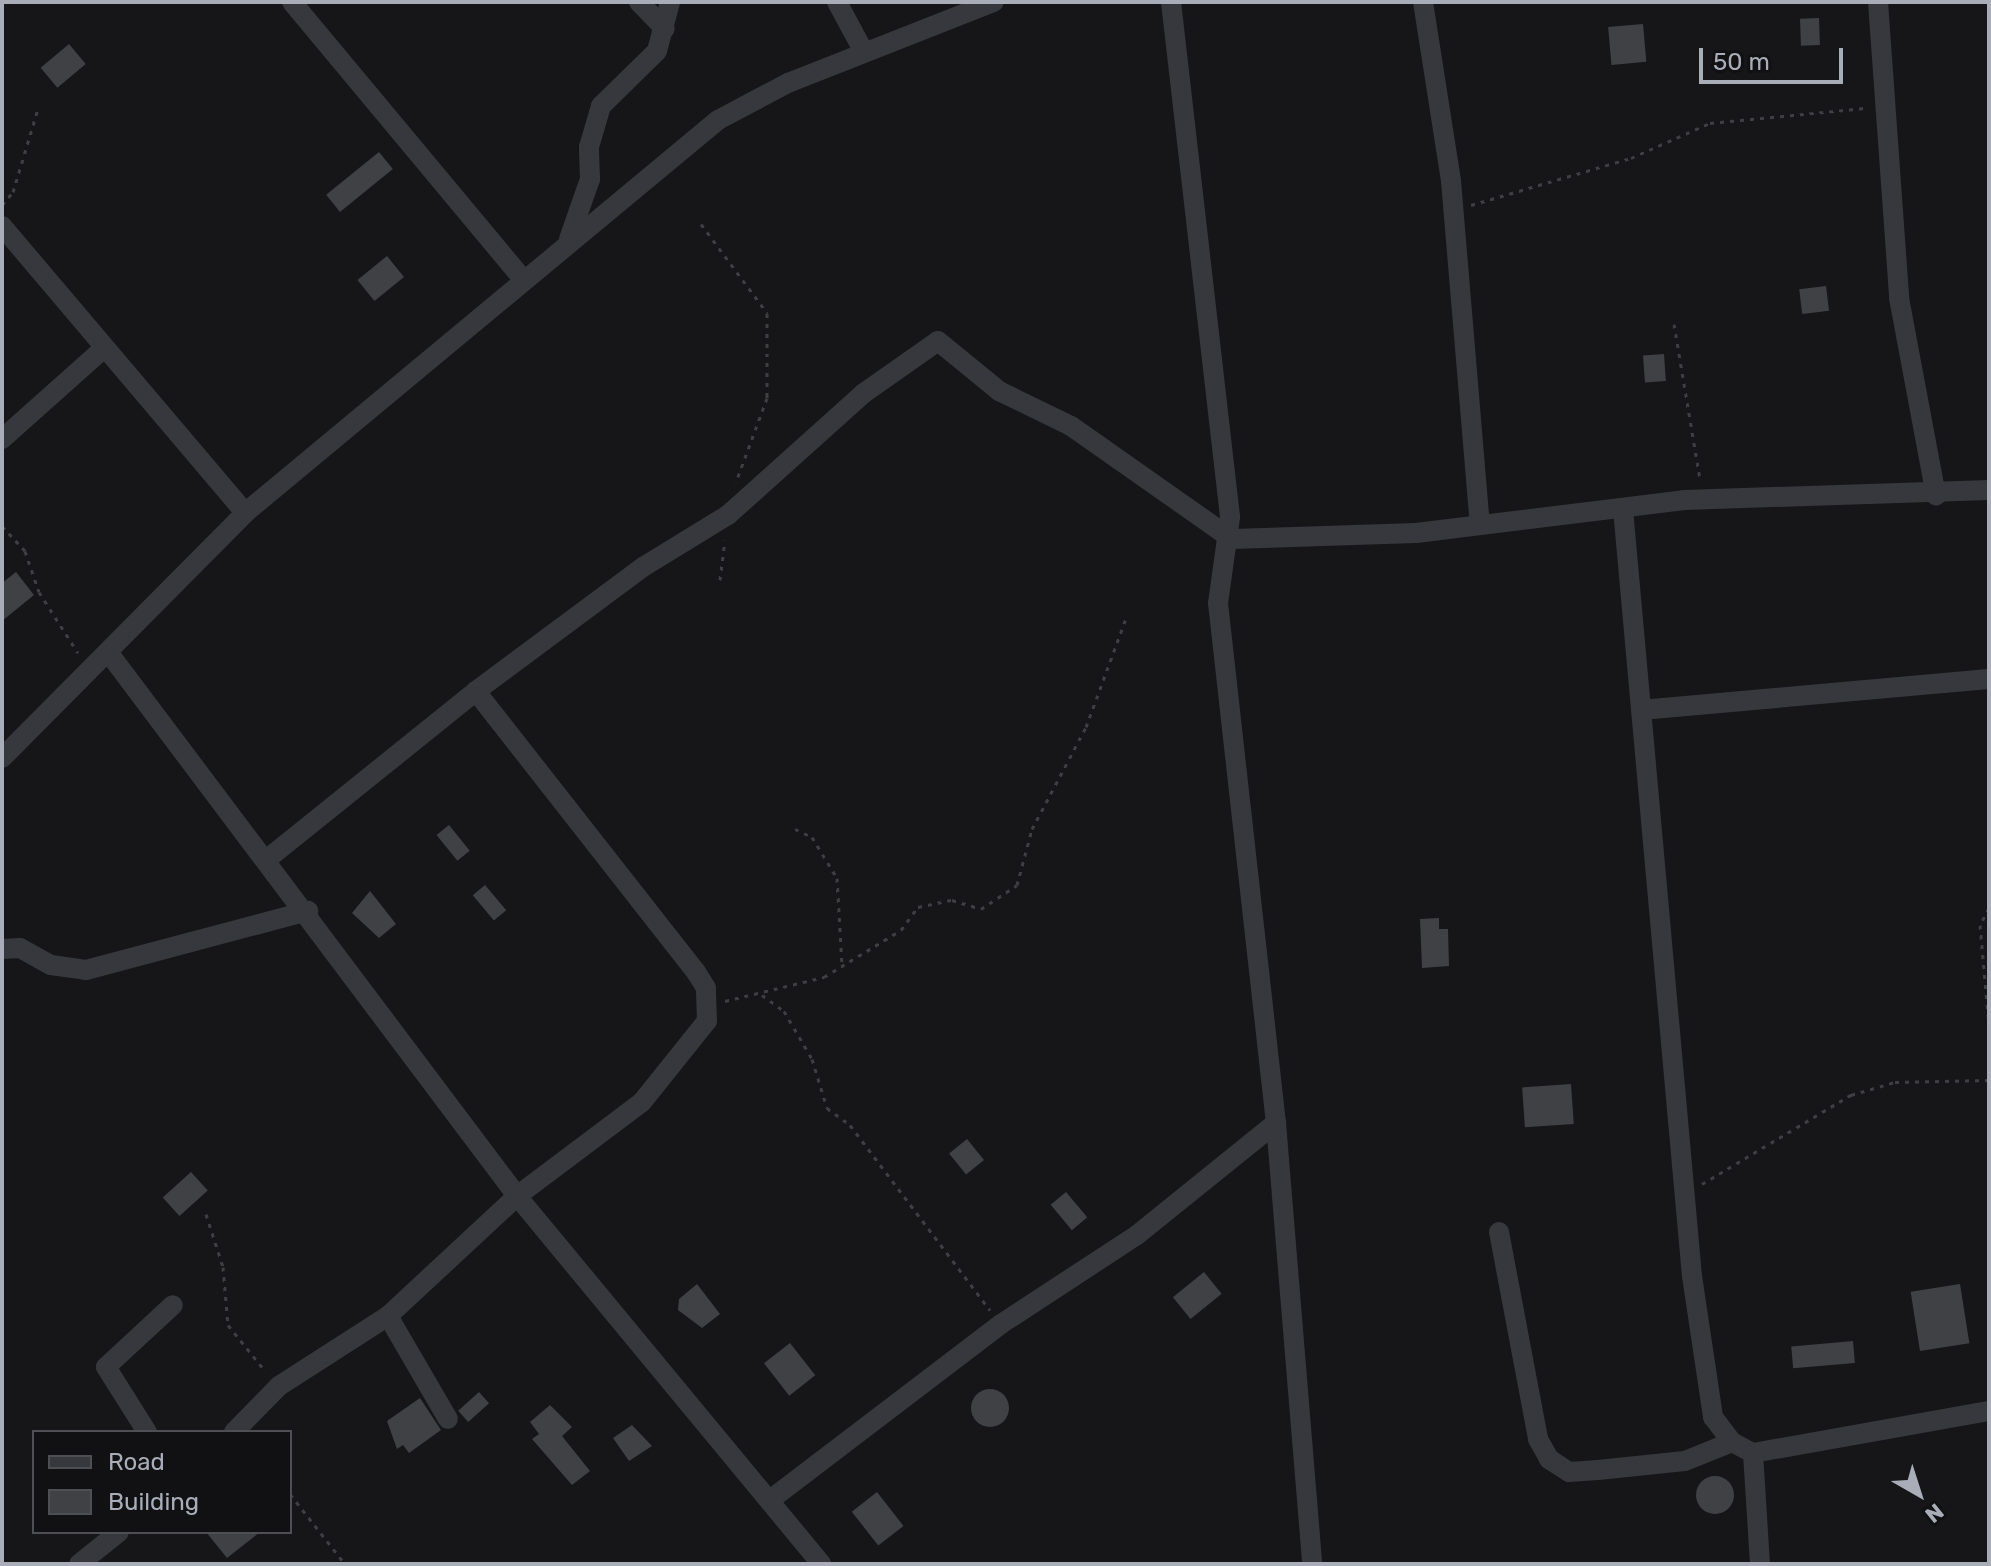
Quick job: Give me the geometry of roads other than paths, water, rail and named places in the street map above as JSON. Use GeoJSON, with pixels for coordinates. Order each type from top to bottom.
{"type":"FeatureCollection","features":[{"type":"Feature","properties":{"kind":"street"},"geometry":{"type":"LineString","coordinates":[[292,2],[523,279]]}},
{"type":"Feature","properties":{"kind":"street"},"geometry":{"type":"LineString","coordinates":[[639,2],[665,29]]}},
{"type":"Feature","properties":{"kind":"street"},"geometry":{"type":"LineString","coordinates":[[569,239],[590,179],[589,147],[601,106],[657,51],[670,2]]}},
{"type":"Feature","properties":{"kind":"street"},"geometry":{"type":"LineString","coordinates":[[837,2],[864,52]]}},
{"type":"Feature","properties":{"kind":"street"},"geometry":{"type":"LineString","coordinates":[[2,758],[93,672],[108,652],[245,513],[569,239],[718,120],[864,52],[994,2]]}},
{"type":"Feature","properties":{"kind":"street"},"geometry":{"type":"LineString","coordinates":[[1171,2],[1232,539],[1218,603],[1276,1123],[1312,1564]]}},
{"type":"Feature","properties":{"kind":"street"},"geometry":{"type":"LineString","coordinates":[[1423,2],[1453,207],[1480,524]]}},
{"type":"Feature","properties":{"kind":"street"},"geometry":{"type":"LineString","coordinates":[[1878,2],[1883,107],[1899,298],[1936,496]]}},
{"type":"Feature","properties":{"kind":"street"},"geometry":{"type":"LineString","coordinates":[[2,226],[245,513]]}},
{"type":"Feature","properties":{"kind":"street"},"geometry":{"type":"LineString","coordinates":[[266,860],[476,691],[643,567],[728,515],[864,393],[920,349],[943,340],[999,391],[1071,426],[1232,539],[1480,524],[1699,500],[1936,496],[1989,490]]}},
{"type":"Feature","properties":{"kind":"street"},"geometry":{"type":"LineString","coordinates":[[2,439],[104,348]]}},
{"type":"Feature","properties":{"kind":"street"},"geometry":{"type":"LineString","coordinates":[[1623,509],[1684,1184],[1704,1371],[1713,1417],[1732,1442],[1753,1453],[1989,1411]]}},
{"type":"Feature","properties":{"kind":"street"},"geometry":{"type":"LineString","coordinates":[[108,652],[308,911],[517,1196],[821,1564]]}},
{"type":"Feature","properties":{"kind":"street"},"geometry":{"type":"LineString","coordinates":[[1641,710],[1989,679]]}},
{"type":"Feature","properties":{"kind":"street"},"geometry":{"type":"LineString","coordinates":[[236,1430],[279,1386],[388,1316],[517,1196],[662,1084],[699,1037],[710,1004],[696,972],[476,691]]}},
{"type":"Feature","properties":{"kind":"street"},"geometry":{"type":"LineString","coordinates":[[2,949],[20,948],[51,965],[86,970],[308,911]]}},
{"type":"Feature","properties":{"kind":"street"},"geometry":{"type":"LineString","coordinates":[[770,1500],[1001,1324],[1137,1235],[1276,1123]]}},
{"type":"Feature","properties":{"kind":"street"},"geometry":{"type":"LineString","coordinates":[[1499,1232],[1538,1439],[1549,1459],[1569,1472],[1612,1469],[1685,1461],[1732,1442]]}},
{"type":"Feature","properties":{"kind":"street"},"geometry":{"type":"LineString","coordinates":[[146,1430],[106,1367],[173,1305]]}},
{"type":"Feature","properties":{"kind":"street"},"geometry":{"type":"LineString","coordinates":[[388,1316],[448,1419]]}},
{"type":"Feature","properties":{"kind":"street"},"geometry":{"type":"LineString","coordinates":[[1753,1453],[1760,1564]]}},
{"type":"Feature","properties":{"kind":"street"},"geometry":{"type":"LineString","coordinates":[[79,1564],[116,1534]]}}]}
